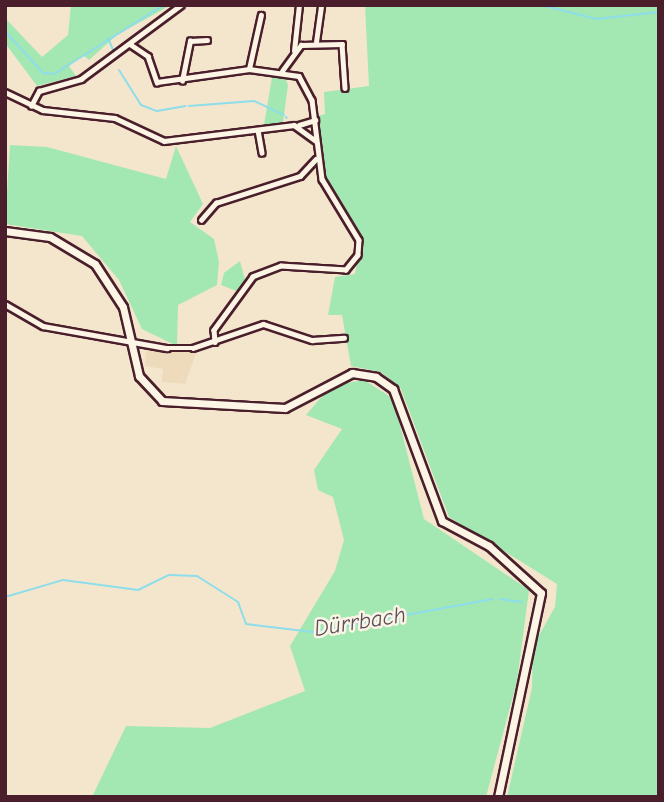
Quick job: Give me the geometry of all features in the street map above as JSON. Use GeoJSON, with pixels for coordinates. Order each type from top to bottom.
{"type":"FeatureCollection","features":[{"type":"Feature","properties":{"kind":"main road"},"geometry":{"type":"LineString","coordinates":[[5,232],[50,237],[95,264],[123,307],[143,384],[177,405],[285,408],[342,375],[365,374],[386,383],[402,403],[442,521],[531,578],[541,593],[540,610],[526,643],[524,682],[498,797]]}},
{"type":"Feature","properties":{"kind":"street"},"geometry":{"type":"LineString","coordinates":[[32,106],[39,91],[81,79],[181,5]]}},
{"type":"Feature","properties":{"kind":"street"},"geometry":{"type":"LineString","coordinates":[[282,71],[294,51],[299,5]]}},
{"type":"Feature","properties":{"kind":"street"},"geometry":{"type":"LineString","coordinates":[[316,42],[321,5]]}},
{"type":"Feature","properties":{"kind":"street"},"geometry":{"type":"LineString","coordinates":[[249,69],[261,15]]}},
{"type":"Feature","properties":{"kind":"street"},"geometry":{"type":"LineString","coordinates":[[182,80],[190,41],[207,40]]}},
{"type":"Feature","properties":{"kind":"street"},"geometry":{"type":"LineString","coordinates":[[294,51],[316,42],[342,44],[345,88]]}},
{"type":"Feature","properties":{"kind":"street"},"geometry":{"type":"LineString","coordinates":[[130,44],[148,56],[153,81],[182,80],[249,69],[282,71],[304,81],[315,120],[317,158],[325,186],[359,240],[355,262],[338,272],[281,266],[261,272],[214,330],[215,342]]}},
{"type":"Feature","properties":{"kind":"street"},"geometry":{"type":"LineString","coordinates":[[5,92],[32,106],[115,118],[150,136],[178,141],[299,125],[315,120]]}},
{"type":"Feature","properties":{"kind":"street"},"geometry":{"type":"LineString","coordinates":[[299,125],[316,141]]}},
{"type":"Feature","properties":{"kind":"street"},"geometry":{"type":"LineString","coordinates":[[258,130],[262,153]]}},
{"type":"Feature","properties":{"kind":"street"},"geometry":{"type":"LineString","coordinates":[[201,220],[216,203],[300,176],[317,158]]}},
{"type":"Feature","properties":{"kind":"street"},"geometry":{"type":"LineString","coordinates":[[5,304],[32,323],[131,344],[178,349],[215,342],[263,324],[312,340],[344,338]]}},
{"type":"Feature","properties":{"kind":"shaded area"},"geometry":{"type":"Polygon","coordinates":[[[146,351],[197,351],[185,384],[162,382],[163,369],[145,366],[146,351]]]}},
{"type":"Feature","properties":{"kind":"green space"},"geometry":{"type":"Polygon","coordinates":[[[71,5],[171,5],[117,35],[89,60],[83,55],[69,66],[76,76],[37,86],[5,43],[5,18],[42,57],[68,35],[71,5]]]}},
{"type":"Feature","properties":{"kind":"green space"},"geometry":{"type":"Polygon","coordinates":[[[365,5],[659,5],[659,797],[507,797],[532,688],[533,646],[555,607],[557,584],[449,517],[401,389],[381,372],[351,366],[342,315],[328,315],[335,277],[355,274],[361,241],[326,182],[318,116],[325,114],[324,92],[369,86],[365,5]]]}},
{"type":"Feature","properties":{"kind":"green space"},"geometry":{"type":"Polygon","coordinates":[[[272,77],[285,78],[288,85],[283,122],[264,125],[272,77]]]}},
{"type":"Feature","properties":{"kind":"green space"},"geometry":{"type":"Polygon","coordinates":[[[10,145],[47,147],[166,179],[176,146],[203,204],[190,222],[214,239],[219,262],[217,285],[178,305],[177,346],[142,329],[119,280],[82,236],[5,224],[10,145]]]}},
{"type":"Feature","properties":{"kind":"green space"},"geometry":{"type":"Polygon","coordinates":[[[240,261],[245,280],[239,292],[221,285],[224,273],[240,261]]]}},
{"type":"Feature","properties":{"kind":"green space"},"geometry":{"type":"Polygon","coordinates":[[[364,380],[389,396],[396,410],[424,519],[529,590],[517,681],[486,797],[92,797],[126,726],[210,728],[305,691],[290,646],[335,571],[344,540],[333,497],[318,490],[314,470],[342,429],[306,415],[331,386],[364,380]]]}},
{"type":"Feature","properties":{"kind":"waterway"},"geometry":{"type":"LineString","coordinates":[[5,31],[43,73],[54,74],[164,5]]}},
{"type":"Feature","properties":{"kind":"waterway"},"geometry":{"type":"LineString","coordinates":[[541,5],[596,19],[659,12]]}},
{"type":"Feature","properties":{"kind":"waterway"},"geometry":{"type":"LineString","coordinates":[[108,38],[114,52]]}},
{"type":"Feature","properties":{"kind":"waterway"},"geometry":{"type":"LineString","coordinates":[[119,70],[141,105],[157,111],[186,106]]}},
{"type":"Feature","properties":{"kind":"waterway"},"geometry":{"type":"LineString","coordinates":[[189,106],[254,101],[284,115]]}},
{"type":"Feature","properties":{"kind":"waterway","name":"Dürrbach"},"geometry":{"type":"LineString","coordinates":[[5,597],[63,580],[138,590],[169,575],[197,576],[238,602],[246,624],[313,632],[493,599]]}},
{"type":"Feature","properties":{"kind":"waterway","name":"Dürrbach"},"geometry":{"type":"LineString","coordinates":[[500,599],[522,602]]}}]}
